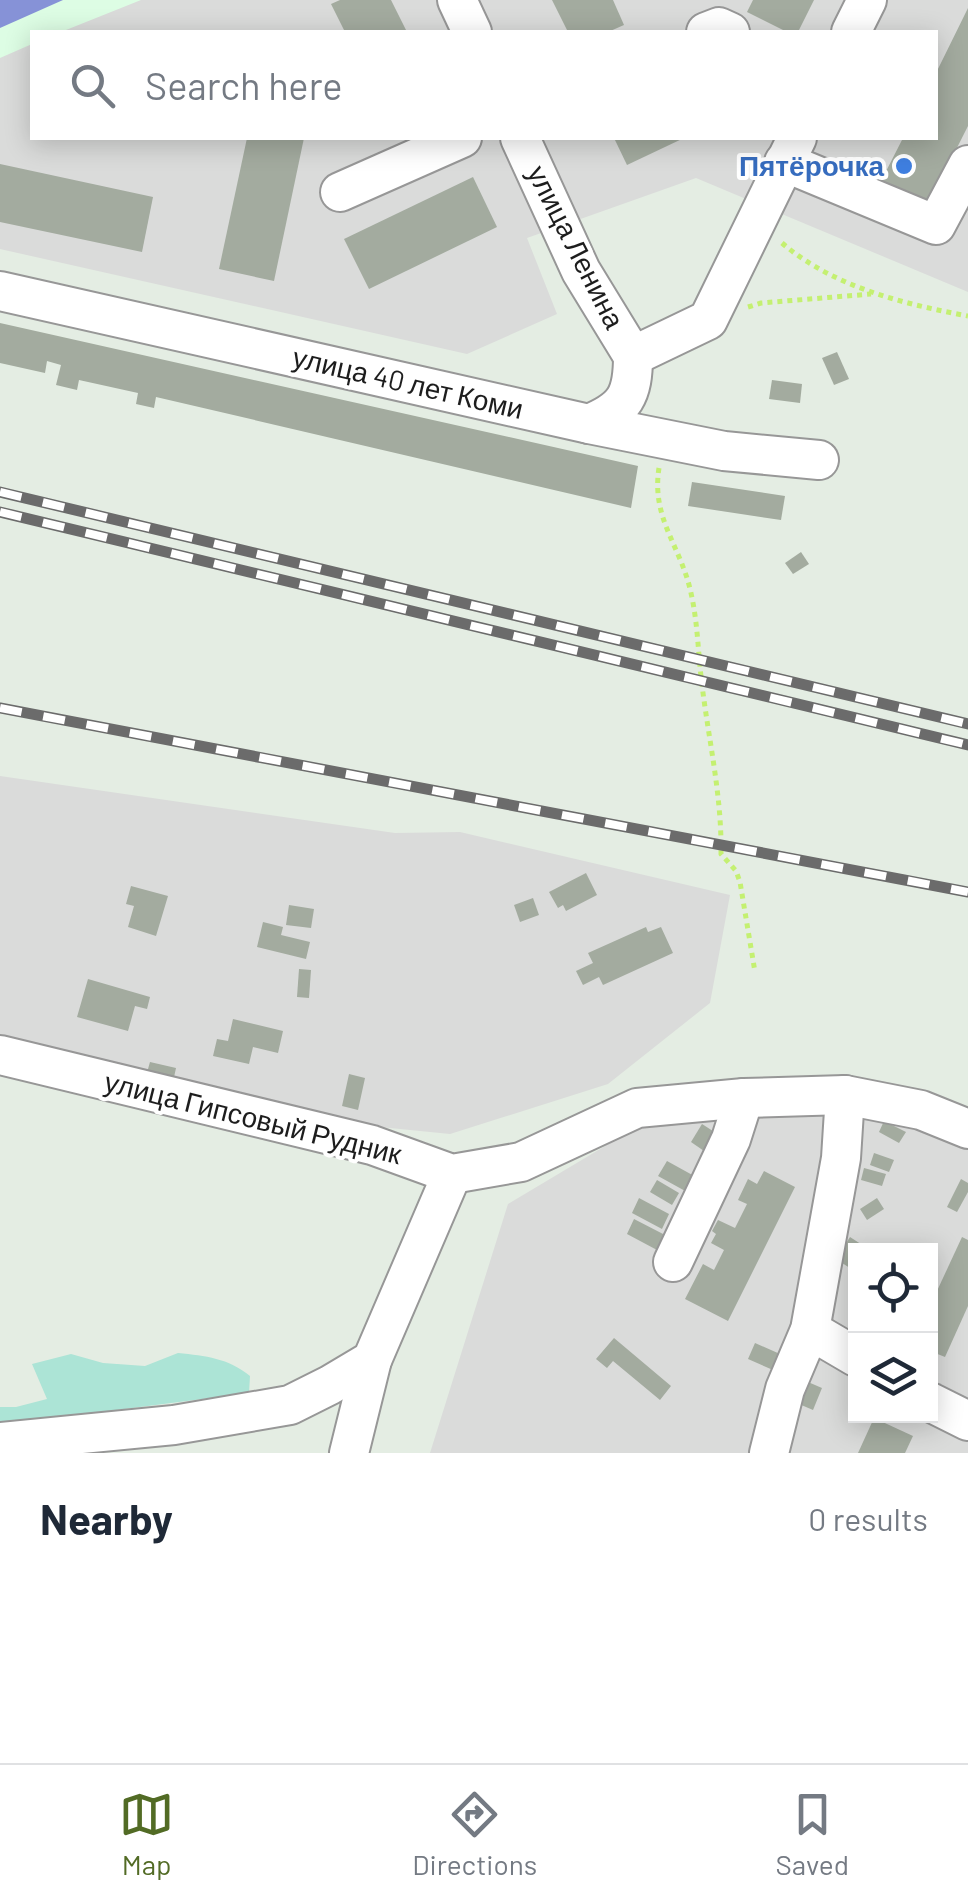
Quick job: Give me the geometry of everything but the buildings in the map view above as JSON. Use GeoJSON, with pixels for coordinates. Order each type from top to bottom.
{"type":"FeatureCollection","features":[{"type":"Feature","properties":{"kind":"street"},"geometry":{"type":"LineString","coordinates":[[457,0],[471,30]]}},
{"type":"Feature","properties":{"kind":"street"},"geometry":{"type":"LineString","coordinates":[[851,30],[867,0]]}},
{"type":"Feature","properties":{"kind":"street"},"geometry":{"type":"LineString","coordinates":[[340,192],[457,140]]}},
{"type":"Feature","properties":{"kind":"street","name":"улица Ленина"},"geometry":{"type":"LineString","coordinates":[[521,140],[581,271],[633,356]]}},
{"type":"Feature","properties":{"kind":"street"},"geometry":{"type":"LineString","coordinates":[[589,424],[622,405],[630,390],[633,356],[708,320],[791,150],[936,225],[968,164]]}},
{"type":"Feature","properties":{"kind":"street","name":"улица 40 лет Коми"},"geometry":{"type":"LineString","coordinates":[[0,291],[589,424],[724,451],[819,460]]}},
{"type":"Feature","properties":{"kind":"street","name":"улица Гипсовый Рудник"},"geometry":{"type":"LineString","coordinates":[[0,1055],[372,1144],[452,1174]]}},
{"type":"Feature","properties":{"kind":"street"},"geometry":{"type":"LineString","coordinates":[[770,1453],[784,1389],[810,1330],[841,1158],[845,1095]]}},
{"type":"Feature","properties":{"kind":"street"},"geometry":{"type":"LineString","coordinates":[[349,1453],[372,1360],[452,1174],[521,1162],[637,1108],[744,1098],[845,1095],[921,1110],[968,1130]]}},
{"type":"Feature","properties":{"kind":"street"},"geometry":{"type":"LineString","coordinates":[[672,1262],[731,1139],[744,1098]]}},
{"type":"Feature","properties":{"kind":"street"},"geometry":{"type":"LineString","coordinates":[[810,1330],[848,1353]]}},
{"type":"Feature","properties":{"kind":"street"},"geometry":{"type":"LineString","coordinates":[[0,1442],[174,1425],[290,1405],[372,1360]]}},
{"type":"Feature","properties":{"kind":"street"},"geometry":{"type":"LineString","coordinates":[[938,1406],[968,1421]]}},
{"type":"Feature","properties":{"kind":"path"},"geometry":{"type":"LineString","coordinates":[[756,218],[786,248],[874,294],[968,316]]}},
{"type":"Feature","properties":{"kind":"path"},"geometry":{"type":"LineString","coordinates":[[708,320],[761,303],[874,294]]}},
{"type":"Feature","properties":{"kind":"path"},"geometry":{"type":"LineString","coordinates":[[662,438],[658,504],[661,520],[685,566],[698,626],[701,680],[720,802],[721,854],[740,882],[756,972]]}},
{"type":"Feature","properties":{"kind":"shaded area"},"geometry":{"type":"Polygon","coordinates":[[[0,0],[968,0],[968,292],[696,178],[527,238],[557,314],[467,354],[0,249],[0,0]]]}},
{"type":"Feature","properties":{"kind":"shaded area"},"geometry":{"type":"Polygon","coordinates":[[[0,0],[141,0],[66,30],[30,30],[30,45],[0,58],[0,0]]]}},
{"type":"Feature","properties":{"kind":"shaded area"},"geometry":{"type":"Polygon","coordinates":[[[0,0],[63,0],[0,28],[0,0]]]}},
{"type":"Feature","properties":{"kind":"shaded area"},"geometry":{"type":"Polygon","coordinates":[[[0,776],[395,833],[460,832],[730,895],[710,1003],[608,1084],[450,1134],[380,1127],[0,1042],[0,776]]]}},
{"type":"Feature","properties":{"kind":"shaded area"},"geometry":{"type":"Polygon","coordinates":[[[796,1107],[898,1116],[955,1146],[968,1140],[968,1453],[430,1453],[508,1204],[632,1130],[705,1116],[796,1107]]]}},
{"type":"Feature","properties":{"kind":"shaded area"},"geometry":{"type":"Polygon","coordinates":[[[178,1353],[233,1365],[250,1376],[249,1393],[0,1425],[0,1407],[47,1399],[32,1364],[71,1354],[103,1363],[145,1366],[178,1353]]]}},
{"type":"Feature","properties":{"kind":"railway"},"geometry":{"type":"LineString","coordinates":[[0,492],[968,724]]}},
{"type":"Feature","properties":{"kind":"railway"},"geometry":{"type":"LineString","coordinates":[[0,512],[968,745]]}},
{"type":"Feature","properties":{"kind":"railway"},"geometry":{"type":"LineString","coordinates":[[0,708],[968,892]]}},
{"type":"Feature","properties":{"kind":"place","name":"Пятёрочка"},"geometry":{"type":"Point","coordinates":[904,166]}}]}
